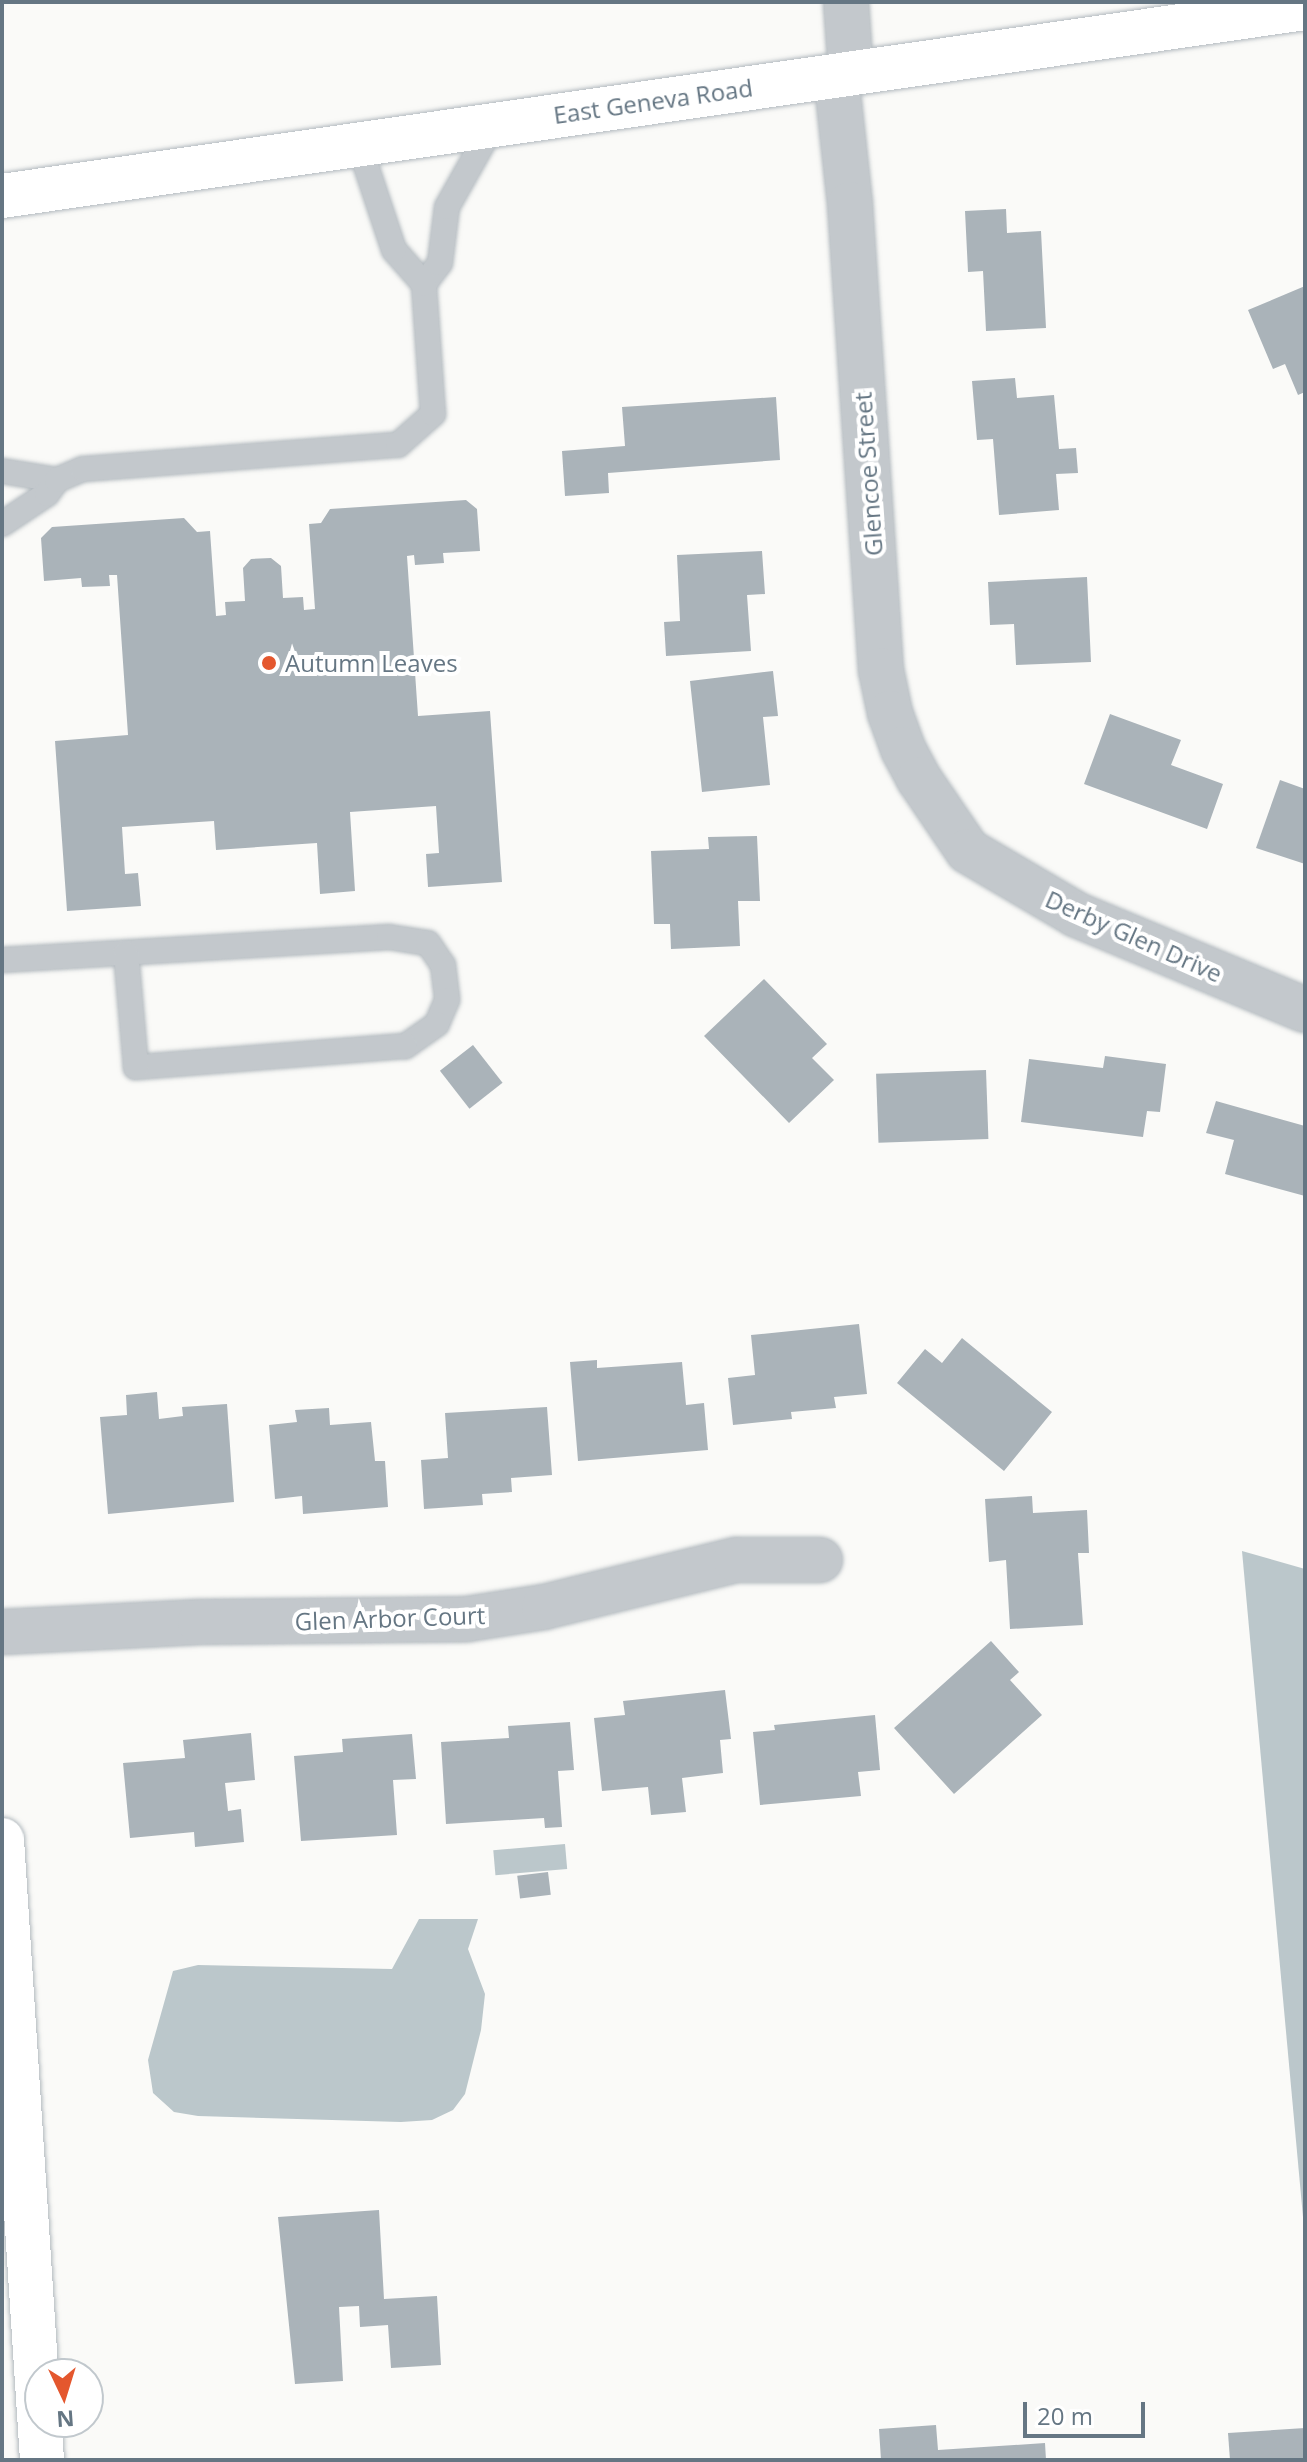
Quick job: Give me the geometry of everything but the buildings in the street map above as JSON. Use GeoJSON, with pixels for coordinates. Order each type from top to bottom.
{"type":"FeatureCollection","features":[{"type":"Feature","properties":{"kind":"main road","name":"East Geneva Road"},"geometry":{"type":"LineString","coordinates":[[2,196],[1305,8]]}},
{"type":"Feature","properties":{"kind":"main road"},"geometry":{"type":"LineString","coordinates":[[2,1840],[42,2460]]}},
{"type":"Feature","properties":{"kind":"street","name":"Glencoe Street"},"geometry":{"type":"LineString","coordinates":[[846,2],[844,74],[851,219],[881,670],[890,713],[903,749],[919,779],[968,851]]}},
{"type":"Feature","properties":{"kind":"street","name":"Derby Glen Drive"},"geometry":{"type":"LineString","coordinates":[[968,851],[1077,915],[1305,1010]]}},
{"type":"Feature","properties":{"kind":"street","name":"Glen Arbor Court"},"geometry":{"type":"LineString","coordinates":[[2,1632],[200,1622],[467,1619],[544,1607],[736,1560],[820,1560]]}},
{"type":"Feature","properties":{"kind":"lane"},"geometry":{"type":"LineString","coordinates":[[424,284],[440,263],[447,207],[493,125]]}},
{"type":"Feature","properties":{"kind":"lane"},"geometry":{"type":"LineString","coordinates":[[2,524],[47,494],[57,480],[83,469],[398,445],[433,414],[424,284],[394,250],[359,145]]}},
{"type":"Feature","properties":{"kind":"lane"},"geometry":{"type":"LineString","coordinates":[[2,471],[57,480]]}},
{"type":"Feature","properties":{"kind":"lane"},"geometry":{"type":"LineString","coordinates":[[2,960],[389,937],[428,943],[443,965],[447,1000],[437,1024],[405,1046],[136,1067],[126,953]]}},
{"type":"Feature","properties":{"kind":"shaded area"},"geometry":{"type":"Polygon","coordinates":[[[1242,1551],[1305,1569],[1305,2239],[1242,1551]]]}},
{"type":"Feature","properties":{"kind":"shaded area"},"geometry":{"type":"Polygon","coordinates":[[[565,1844],[567,1869],[495,1875],[493,1850],[565,1844]]]}},
{"type":"Feature","properties":{"kind":"shaded area"},"geometry":{"type":"Polygon","coordinates":[[[419,1919],[478,1919],[468,1949],[485,1994],[481,2030],[465,2094],[453,2110],[432,2120],[401,2122],[198,2116],[174,2112],[153,2093],[148,2060],[173,1971],[198,1965],[392,1969],[419,1919]]]}},
{"type":"Feature","properties":{"kind":"place","name":"Autumn Leaves"},"geometry":{"type":"Point","coordinates":[269,663]}}]}
